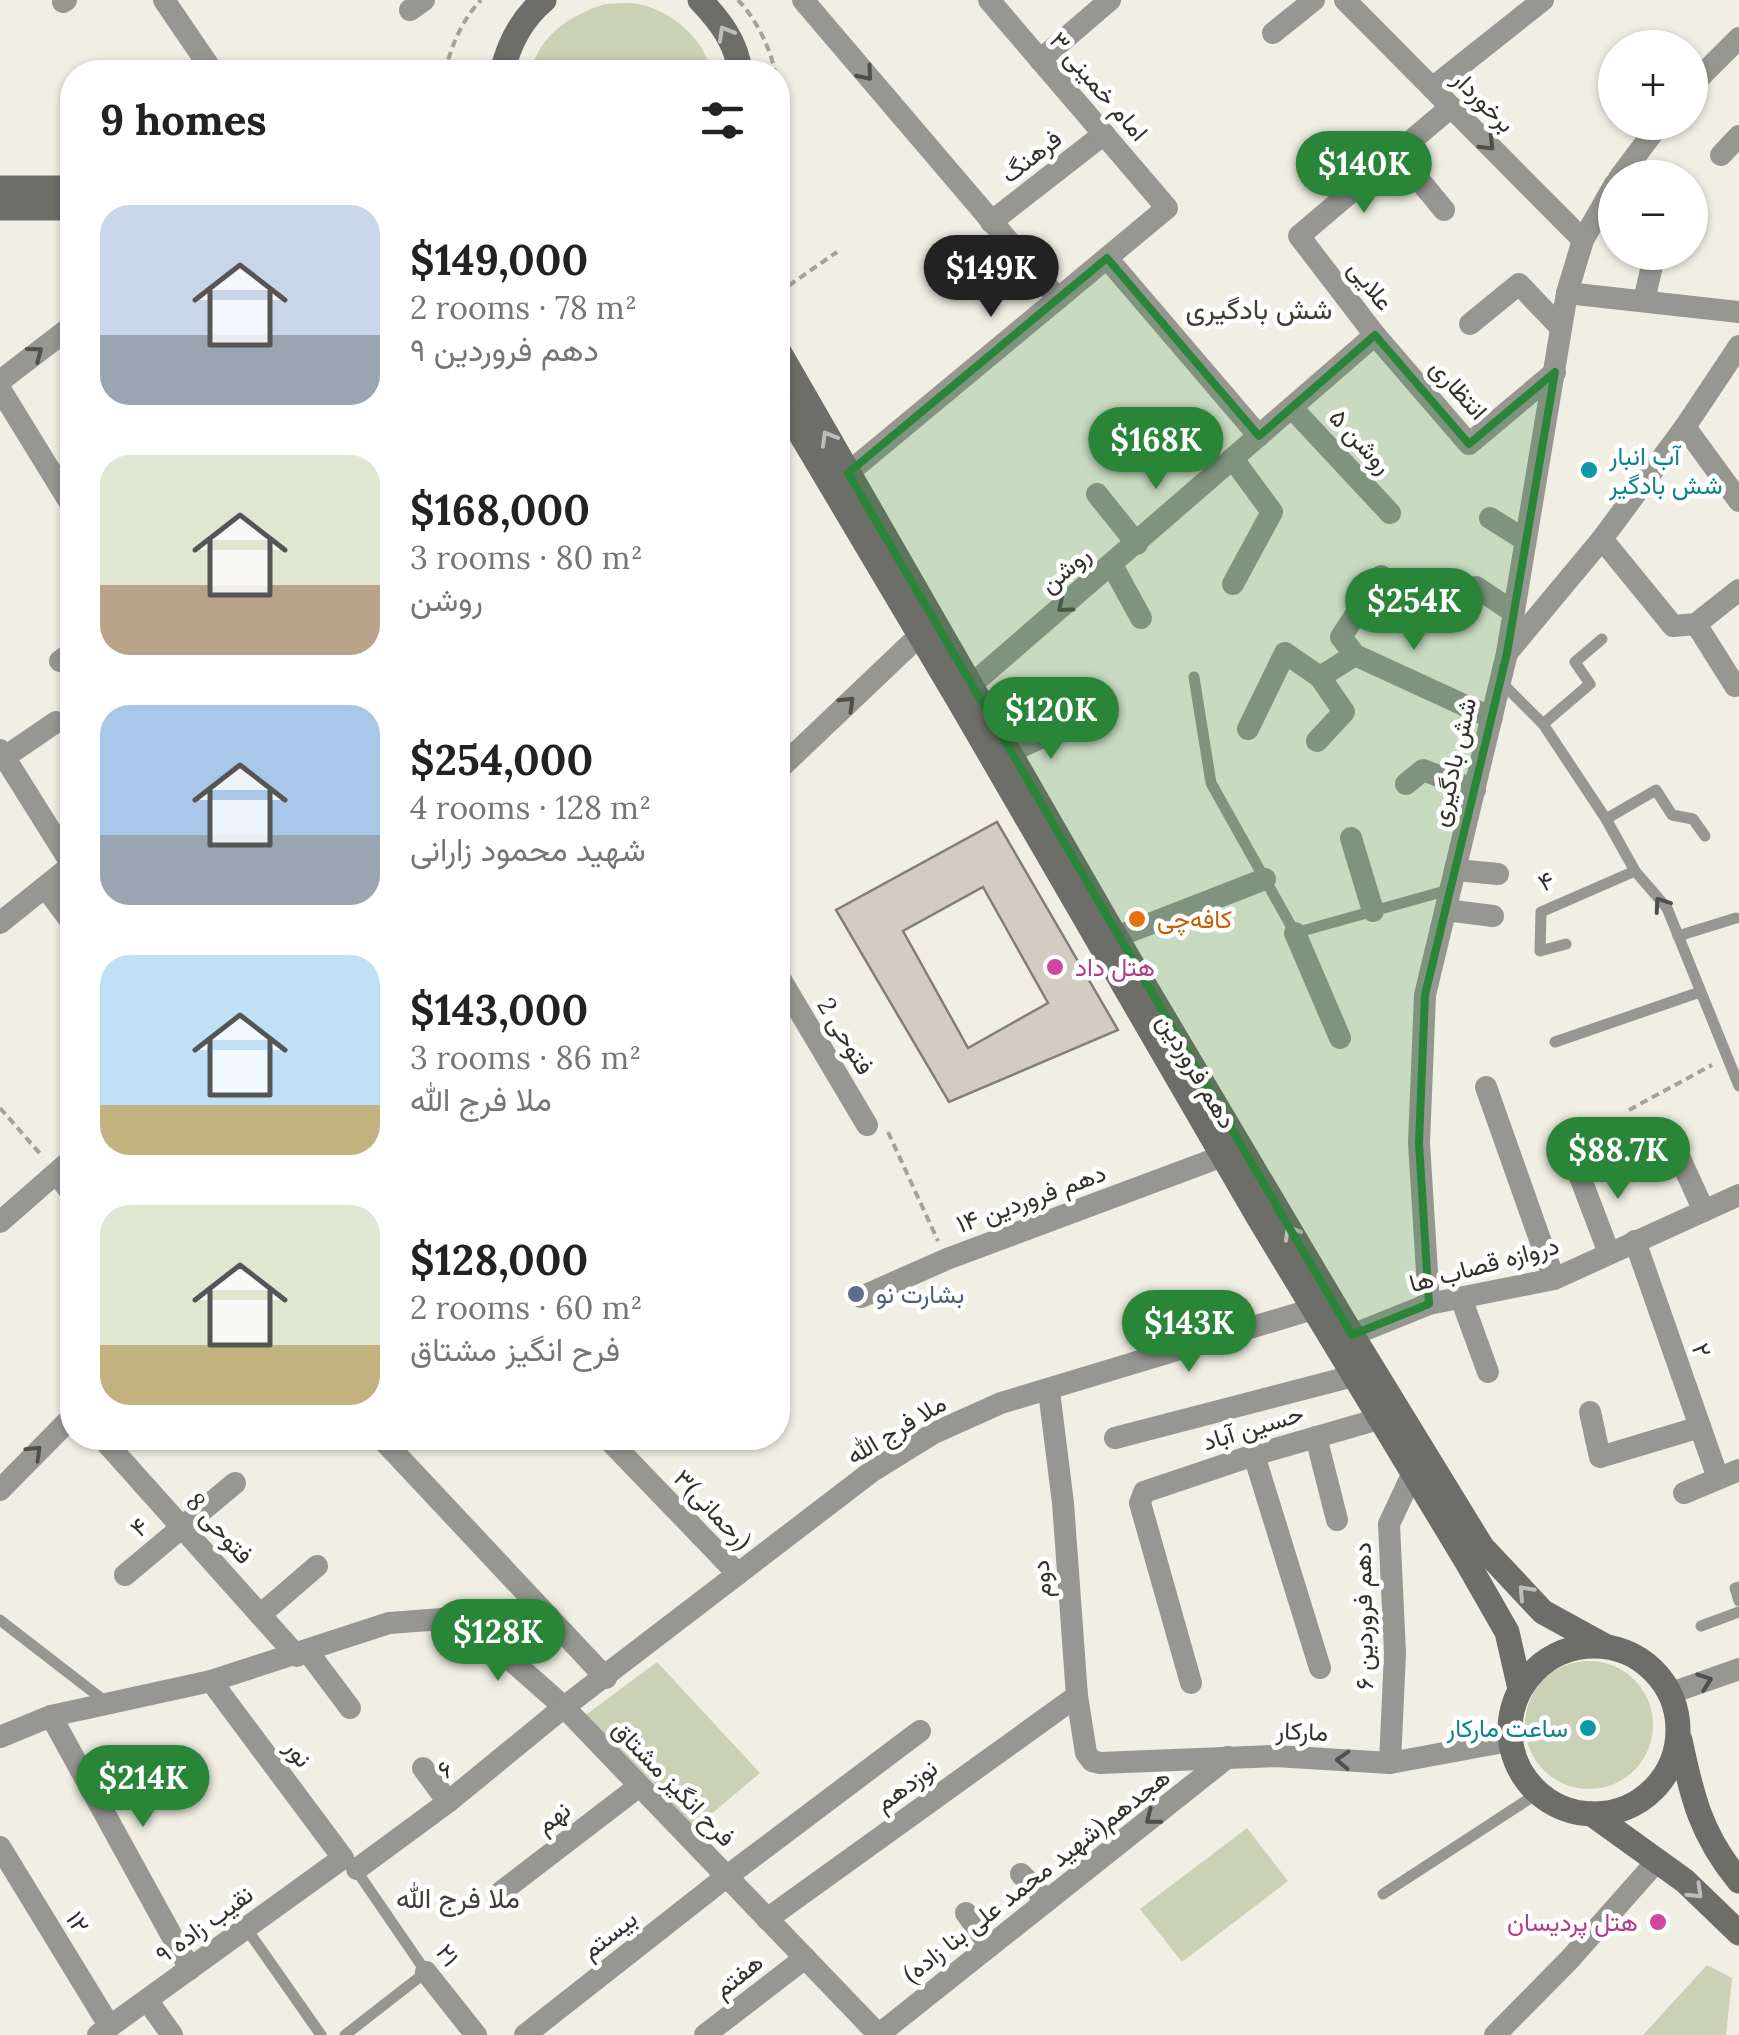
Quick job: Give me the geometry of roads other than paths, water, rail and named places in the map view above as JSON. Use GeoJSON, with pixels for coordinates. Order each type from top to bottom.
{"type":"FeatureCollection","features":[{"type":"Feature","properties":{"kind":"main road"},"geometry":{"type":"LineString","coordinates":[[700,0],[723,25],[739,60]]}},
{"type":"Feature","properties":{"kind":"main road"},"geometry":{"type":"LineString","coordinates":[[506,60],[512,39],[533,4]]}},
{"type":"Feature","properties":{"kind":"main road"},"geometry":{"type":"LineString","coordinates":[[0,188],[60,188]]}},
{"type":"Feature","properties":{"kind":"main road"},"geometry":{"type":"LineString","coordinates":[[0,208],[60,208]]}},
{"type":"Feature","properties":{"kind":"main road","name":"دهم فروردین"},"geometry":{"type":"LineString","coordinates":[[790,371],[1116,937],[1482,1548],[1543,1612],[1604,1646]]}},
{"type":"Feature","properties":{"kind":"main road","name":"دهم فروردین"},"geometry":{"type":"LineString","coordinates":[[790,418],[1507,1632],[1520,1689]]}},
{"type":"Feature","properties":{"kind":"main road"},"geometry":{"type":"LineString","coordinates":[[1679,1732],[1672,1764],[1652,1791],[1624,1808],[1592,1814],[1563,1808],[1538,1793],[1514,1759],[1509,1741],[1520,1689],[1542,1664],[1571,1649],[1604,1646],[1631,1654],[1654,1670],[1670,1693],[1679,1732],[1694,1804],[1718,1856],[1739,1881]]}},
{"type":"Feature","properties":{"kind":"main road"},"geometry":{"type":"LineString","coordinates":[[1592,1814],[1658,1860],[1739,1933]]}},
{"type":"Feature","properties":{"kind":"street"},"geometry":{"type":"LineString","coordinates":[[164,0],[205,60]]}},
{"type":"Feature","properties":{"kind":"street"},"geometry":{"type":"LineString","coordinates":[[803,0],[1058,299]]}},
{"type":"Feature","properties":{"kind":"street","name":"امام خمینی ۳"},"geometry":{"type":"LineString","coordinates":[[989,0],[1167,208],[1107,258]]}},
{"type":"Feature","properties":{"kind":"street"},"geometry":{"type":"LineString","coordinates":[[1040,60],[1110,0]]}},
{"type":"Feature","properties":{"kind":"street"},"geometry":{"type":"LineString","coordinates":[[1273,33],[1314,0]]}},
{"type":"Feature","properties":{"kind":"street"},"geometry":{"type":"LineString","coordinates":[[1432,88],[1543,0]]}},
{"type":"Feature","properties":{"kind":"street","name":"برخوردار"},"geometry":{"type":"LineString","coordinates":[[1358,4],[1432,88],[1583,240]]}},
{"type":"Feature","properties":{"kind":"street"},"geometry":{"type":"LineString","coordinates":[[1708,69],[1739,38]]}},
{"type":"Feature","properties":{"kind":"street","name":"علایی"},"geometry":{"type":"LineString","coordinates":[[1375,335],[1299,236],[1451,107]]}},
{"type":"Feature","properties":{"kind":"street","name":"فرهنگ"},"geometry":{"type":"LineString","coordinates":[[992,222],[1104,134]]}},
{"type":"Feature","properties":{"kind":"street"},"geometry":{"type":"LineString","coordinates":[[1721,155],[1739,136]]}},
{"type":"Feature","properties":{"kind":"street"},"geometry":{"type":"LineString","coordinates":[[1397,153],[1444,210]]}},
{"type":"Feature","properties":{"kind":"street","name":"شش بادگیری"},"geometry":{"type":"LineString","coordinates":[[1429,1304],[1419,1143],[1424,995],[1507,652],[1567,293],[1583,240],[1598,214]]}},
{"type":"Feature","properties":{"kind":"street"},"geometry":{"type":"LineString","coordinates":[[848,472],[1107,258],[1259,436]]}},
{"type":"Feature","properties":{"kind":"street"},"geometry":{"type":"LineString","coordinates":[[1644,301],[1652,270]]}},
{"type":"Feature","properties":{"kind":"street"},"geometry":{"type":"LineString","coordinates":[[1470,324],[1519,284],[1562,328]]}},
{"type":"Feature","properties":{"kind":"street"},"geometry":{"type":"LineString","coordinates":[[1567,293],[1739,312]]}},
{"type":"Feature","properties":{"kind":"street"},"geometry":{"type":"LineString","coordinates":[[0,381],[60,335]]}},
{"type":"Feature","properties":{"kind":"street","name":"انتظاری"},"geometry":{"type":"LineString","coordinates":[[1375,335],[1469,444],[1555,372]]}},
{"type":"Feature","properties":{"kind":"street","name":"روشن"},"geometry":{"type":"LineString","coordinates":[[970,686],[1375,335]]}},
{"type":"Feature","properties":{"kind":"street"},"geometry":{"type":"LineString","coordinates":[[1507,652],[1602,539],[1739,346]]}},
{"type":"Feature","properties":{"kind":"street"},"geometry":{"type":"LineString","coordinates":[[0,389],[60,486]]}},
{"type":"Feature","properties":{"kind":"street","name":"روشن ۵"},"geometry":{"type":"LineString","coordinates":[[1292,408],[1390,513]]}},
{"type":"Feature","properties":{"kind":"street"},"geometry":{"type":"LineString","coordinates":[[1685,427],[1739,501]]}},
{"type":"Feature","properties":{"kind":"street"},"geometry":{"type":"LineString","coordinates":[[1233,459],[1272,512],[1233,584]]}},
{"type":"Feature","properties":{"kind":"street"},"geometry":{"type":"LineString","coordinates":[[1096,494],[1136,544]]}},
{"type":"Feature","properties":{"kind":"street"},"geometry":{"type":"LineString","coordinates":[[1490,518],[1525,540]]}},
{"type":"Feature","properties":{"kind":"street"},"geometry":{"type":"LineString","coordinates":[[1602,539],[1672,626],[1696,624],[1739,590]]}},
{"type":"Feature","properties":{"kind":"street"},"geometry":{"type":"LineString","coordinates":[[1112,565],[1141,618]]}},
{"type":"Feature","properties":{"kind":"street"},"geometry":{"type":"LineString","coordinates":[[1381,576],[1341,638],[1355,655],[1492,718]]}},
{"type":"Feature","properties":{"kind":"street"},"geometry":{"type":"LineString","coordinates":[[1476,587],[1512,611]]}},
{"type":"Feature","properties":{"kind":"street"},"geometry":{"type":"LineString","coordinates":[[1696,624],[1736,686]]}},
{"type":"Feature","properties":{"kind":"street"},"geometry":{"type":"LineString","coordinates":[[790,759],[920,635]]}},
{"type":"Feature","properties":{"kind":"street"},"geometry":{"type":"LineString","coordinates":[[1248,729],[1285,653],[1320,677],[1344,712],[1317,741]]}},
{"type":"Feature","properties":{"kind":"street"},"geometry":{"type":"LineString","coordinates":[[1320,677],[1355,655]]}},
{"type":"Feature","properties":{"kind":"street"},"geometry":{"type":"LineString","coordinates":[[56,722],[2,753],[60,846]]}},
{"type":"Feature","properties":{"kind":"street"},"geometry":{"type":"LineString","coordinates":[[1008,753],[1072,724]]}},
{"type":"Feature","properties":{"kind":"street"},"geometry":{"type":"LineString","coordinates":[[1406,784],[1423,770],[1475,790]]}},
{"type":"Feature","properties":{"kind":"street"},"geometry":{"type":"LineString","coordinates":[[1351,838],[1373,911]]}},
{"type":"Feature","properties":{"kind":"street"},"geometry":{"type":"LineString","coordinates":[[1451,890],[1498,874]]}},
{"type":"Feature","properties":{"kind":"street"},"geometry":{"type":"LineString","coordinates":[[0,923],[60,875]]}},
{"type":"Feature","properties":{"kind":"street"},"geometry":{"type":"LineString","coordinates":[[1116,937],[1265,879]]}},
{"type":"Feature","properties":{"kind":"street"},"geometry":{"type":"LineString","coordinates":[[45,887],[60,906]]}},
{"type":"Feature","properties":{"kind":"street"},"geometry":{"type":"LineString","coordinates":[[1451,890],[1493,916]]}},
{"type":"Feature","properties":{"kind":"street"},"geometry":{"type":"LineString","coordinates":[[1295,933],[1340,1038]]}},
{"type":"Feature","properties":{"kind":"street","name":"فتوحی 2"},"geometry":{"type":"LineString","coordinates":[[790,995],[867,1125]]}},
{"type":"Feature","properties":{"kind":"street"},"geometry":{"type":"LineString","coordinates":[[1486,1087],[1554,1279]]}},
{"type":"Feature","properties":{"kind":"street"},"geometry":{"type":"LineString","coordinates":[[1677,1152],[1704,1210]]}},
{"type":"Feature","properties":{"kind":"street","name":"دهم فروردین ۱۴"},"geometry":{"type":"LineString","coordinates":[[861,1298],[946,1259],[1223,1156]]}},
{"type":"Feature","properties":{"kind":"street"},"geometry":{"type":"LineString","coordinates":[[1578,1168],[1609,1254]]}},
{"type":"Feature","properties":{"kind":"street"},"geometry":{"type":"LineString","coordinates":[[0,1222],[60,1170]]}},
{"type":"Feature","properties":{"kind":"street","name":"دروازه قصاب ها"},"geometry":{"type":"LineString","coordinates":[[1352,1335],[1429,1304],[1554,1279],[1739,1195]]}},
{"type":"Feature","properties":{"kind":"street","name":"۲"},"geometry":{"type":"LineString","coordinates":[[1634,1241],[1700,1427],[1729,1474]]}},
{"type":"Feature","properties":{"kind":"street"},"geometry":{"type":"LineString","coordinates":[[1460,1298],[1488,1372]]}},
{"type":"Feature","properties":{"kind":"street","name":"ملا فرج الله"},"geometry":{"type":"LineString","coordinates":[[564,1707],[870,1472],[934,1433],[1001,1403],[1313,1309]]}},
{"type":"Feature","properties":{"kind":"street"},"geometry":{"type":"LineString","coordinates":[[1116,1438],[1353,1376]]}},
{"type":"Feature","properties":{"kind":"street","name":"دوم"},"geometry":{"type":"LineString","coordinates":[[1049,1391],[1063,1503],[1077,1696],[1086,1753],[1092,1761]]}},
{"type":"Feature","properties":{"kind":"street"},"geometry":{"type":"LineString","coordinates":[[1590,1412],[1600,1457],[1700,1427]]}},
{"type":"Feature","properties":{"kind":"street","name":"حسین آباد"},"geometry":{"type":"LineString","coordinates":[[1191,1683],[1140,1503],[1144,1492],[1254,1454],[1380,1419]]}},
{"type":"Feature","properties":{"kind":"street"},"geometry":{"type":"LineString","coordinates":[[0,1490],[60,1428]]}},
{"type":"Feature","properties":{"kind":"street"},"geometry":{"type":"LineString","coordinates":[[1316,1437],[1337,1520]]}},
{"type":"Feature","properties":{"kind":"street","name":"فتوحی 8"},"geometry":{"type":"LineString","coordinates":[[113,1450],[260,1615],[302,1654],[350,1708]]}},
{"type":"Feature","properties":{"kind":"street"},"geometry":{"type":"LineString","coordinates":[[392,1450],[606,1678]]}},
{"type":"Feature","properties":{"kind":"street","name":"۳(رحمانی)"},"geometry":{"type":"LineString","coordinates":[[619,1450],[738,1574]]}},
{"type":"Feature","properties":{"kind":"street"},"geometry":{"type":"LineString","coordinates":[[1254,1454],[1320,1668]]}},
{"type":"Feature","properties":{"kind":"street","name":"دهم فروردین ۶"},"geometry":{"type":"LineString","coordinates":[[1390,1763],[1395,1653],[1389,1524],[1413,1474]]}},
{"type":"Feature","properties":{"kind":"street"},"geometry":{"type":"LineString","coordinates":[[1684,1493],[1729,1474]]}},
{"type":"Feature","properties":{"kind":"street","name":"۴"},"geometry":{"type":"LineString","coordinates":[[125,1576],[235,1483]]}},
{"type":"Feature","properties":{"kind":"street"},"geometry":{"type":"LineString","coordinates":[[260,1615],[316,1566]]}},
{"type":"Feature","properties":{"kind":"street","name":"فرح انگیز مشتاق"},"geometry":{"type":"LineString","coordinates":[[0,1737],[51,1716],[211,1682],[389,1623],[442,1619],[477,1630],[564,1707],[878,2035]]}},
{"type":"Feature","properties":{"kind":"street"},"geometry":{"type":"LineString","coordinates":[[1670,1693],[1739,1669]]}},
{"type":"Feature","properties":{"kind":"street","name":"نور"},"geometry":{"type":"LineString","coordinates":[[211,1682],[350,1863]]}},
{"type":"Feature","properties":{"kind":"street","name":"نوزدهم"},"geometry":{"type":"LineString","coordinates":[[767,1919],[1077,1696]]}},
{"type":"Feature","properties":{"kind":"street","name":"۶"},"geometry":{"type":"LineString","coordinates":[[350,1863],[448,1802],[564,1707]]}},
{"type":"Feature","properties":{"kind":"street"},"geometry":{"type":"LineString","coordinates":[[51,1716],[190,1969]]}},
{"type":"Feature","properties":{"kind":"street","name":"بیستم"},"geometry":{"type":"LineString","coordinates":[[526,2035],[920,1731]]}},
{"type":"Feature","properties":{"kind":"street","name":"مارکار"},"geometry":{"type":"LineString","coordinates":[[1092,1761],[1100,1764],[1276,1756],[1390,1763],[1509,1741]]}},
{"type":"Feature","properties":{"kind":"street","name":"هجدهم(شهید محمد علی بنا زاده)"},"geometry":{"type":"LineString","coordinates":[[878,2035],[1228,1758]]}},
{"type":"Feature","properties":{"kind":"street"},"geometry":{"type":"LineString","coordinates":[[423,1768],[448,1802]]}},
{"type":"Feature","properties":{"kind":"street","name":"نهم"},"geometry":{"type":"LineString","coordinates":[[501,1892],[638,1787]]}},
{"type":"Feature","properties":{"kind":"street","name":"۱۲"},"geometry":{"type":"LineString","coordinates":[[0,1847],[104,2031]]}},
{"type":"Feature","properties":{"kind":"street"},"geometry":{"type":"LineString","coordinates":[[1495,2035],[1570,1959],[1658,1860]]}},
{"type":"Feature","properties":{"kind":"street","name":"نقیب زاده ۹"},"geometry":{"type":"LineString","coordinates":[[104,2031],[246,1928],[350,1863]]}},
{"type":"Feature","properties":{"kind":"street"},"geometry":{"type":"LineString","coordinates":[[1021,1874],[1046,1902]]}},
{"type":"Feature","properties":{"kind":"street"},"geometry":{"type":"LineString","coordinates":[[966,1913],[990,1946]]}},
{"type":"Feature","properties":{"kind":"street","name":"هفتم"},"geometry":{"type":"LineString","coordinates":[[705,2035],[805,1958]]}},
{"type":"Feature","properties":{"kind":"street","name":"۲۱"},"geometry":{"type":"LineString","coordinates":[[426,1972],[476,2035]]}},
{"type":"Feature","properties":{"kind":"street"},"geometry":{"type":"LineString","coordinates":[[147,2000],[172,2035]]}},
{"type":"Feature","properties":{"kind":"lane"},"geometry":{"type":"LineString","coordinates":[[1544,724],[1590,684],[1575,662],[1602,638]]}},
{"type":"Feature","properties":{"kind":"lane"},"geometry":{"type":"LineString","coordinates":[[1194,677],[1211,783],[1295,933],[1451,890]]}},
{"type":"Feature","properties":{"kind":"lane"},"geometry":{"type":"LineString","coordinates":[[1500,681],[1544,724],[1635,871],[1667,908],[1739,1086]]}},
{"type":"Feature","properties":{"kind":"lane"},"geometry":{"type":"LineString","coordinates":[[1606,819],[1656,790],[1672,816],[1693,819],[1704,836]]}},
{"type":"Feature","properties":{"kind":"lane","name":"۴"},"geometry":{"type":"LineString","coordinates":[[1566,944],[1540,952],[1541,912],[1635,871]]}},
{"type":"Feature","properties":{"kind":"lane"},"geometry":{"type":"LineString","coordinates":[[1678,936],[1736,918]]}},
{"type":"Feature","properties":{"kind":"lane"},"geometry":{"type":"LineString","coordinates":[[1555,1042],[1700,992]]}},
{"type":"Feature","properties":{"kind":"lane"},"geometry":{"type":"LineString","coordinates":[[1739,1587],[1735,1588],[1739,1601]]}},
{"type":"Feature","properties":{"kind":"lane"},"geometry":{"type":"LineString","coordinates":[[1701,1626],[1739,1612]]}},
{"type":"Feature","properties":{"kind":"lane"},"geometry":{"type":"LineString","coordinates":[[0,1620],[106,1702]]}},
{"type":"Feature","properties":{"kind":"lane"},"geometry":{"type":"LineString","coordinates":[[1383,1894],[1538,1793]]}},
{"type":"Feature","properties":{"kind":"lane","name":"۲۱"},"geometry":{"type":"LineString","coordinates":[[350,1863],[426,1972]]}},
{"type":"Feature","properties":{"kind":"lane"},"geometry":{"type":"LineString","coordinates":[[246,1928],[321,2035]]}},
{"type":"Feature","properties":{"kind":"lane"},"geometry":{"type":"LineString","coordinates":[[345,2035],[426,1972]]}},
{"type":"Feature","properties":{"kind":"place","name":"آب انبار شش بادگیر"},"geometry":{"type":"Point","coordinates":[1589,470]}},
{"type":"Feature","properties":{"kind":"place","name":"کافه‌چی"},"geometry":{"type":"Point","coordinates":[1137,919]}},
{"type":"Feature","properties":{"kind":"place","name":"هتل داد"},"geometry":{"type":"Point","coordinates":[1055,967]}},
{"type":"Feature","properties":{"kind":"place","name":"بشارت نو"},"geometry":{"type":"Point","coordinates":[856,1294]}},
{"type":"Feature","properties":{"kind":"place","name":"ساعت مارکار"},"geometry":{"type":"Point","coordinates":[1588,1728]}},
{"type":"Feature","properties":{"kind":"place","name":"هتل پردیسان"},"geometry":{"type":"Point","coordinates":[1658,1922]}},
{"type":"Feature","properties":{"kind":"district","name":"شش بادگیری"},"geometry":{"type":"Point","coordinates":[1259,309]}},
{"type":"Feature","properties":{"kind":"district","name":"ملا فرج الله"},"geometry":{"type":"Point","coordinates":[458,1898]}}]}
